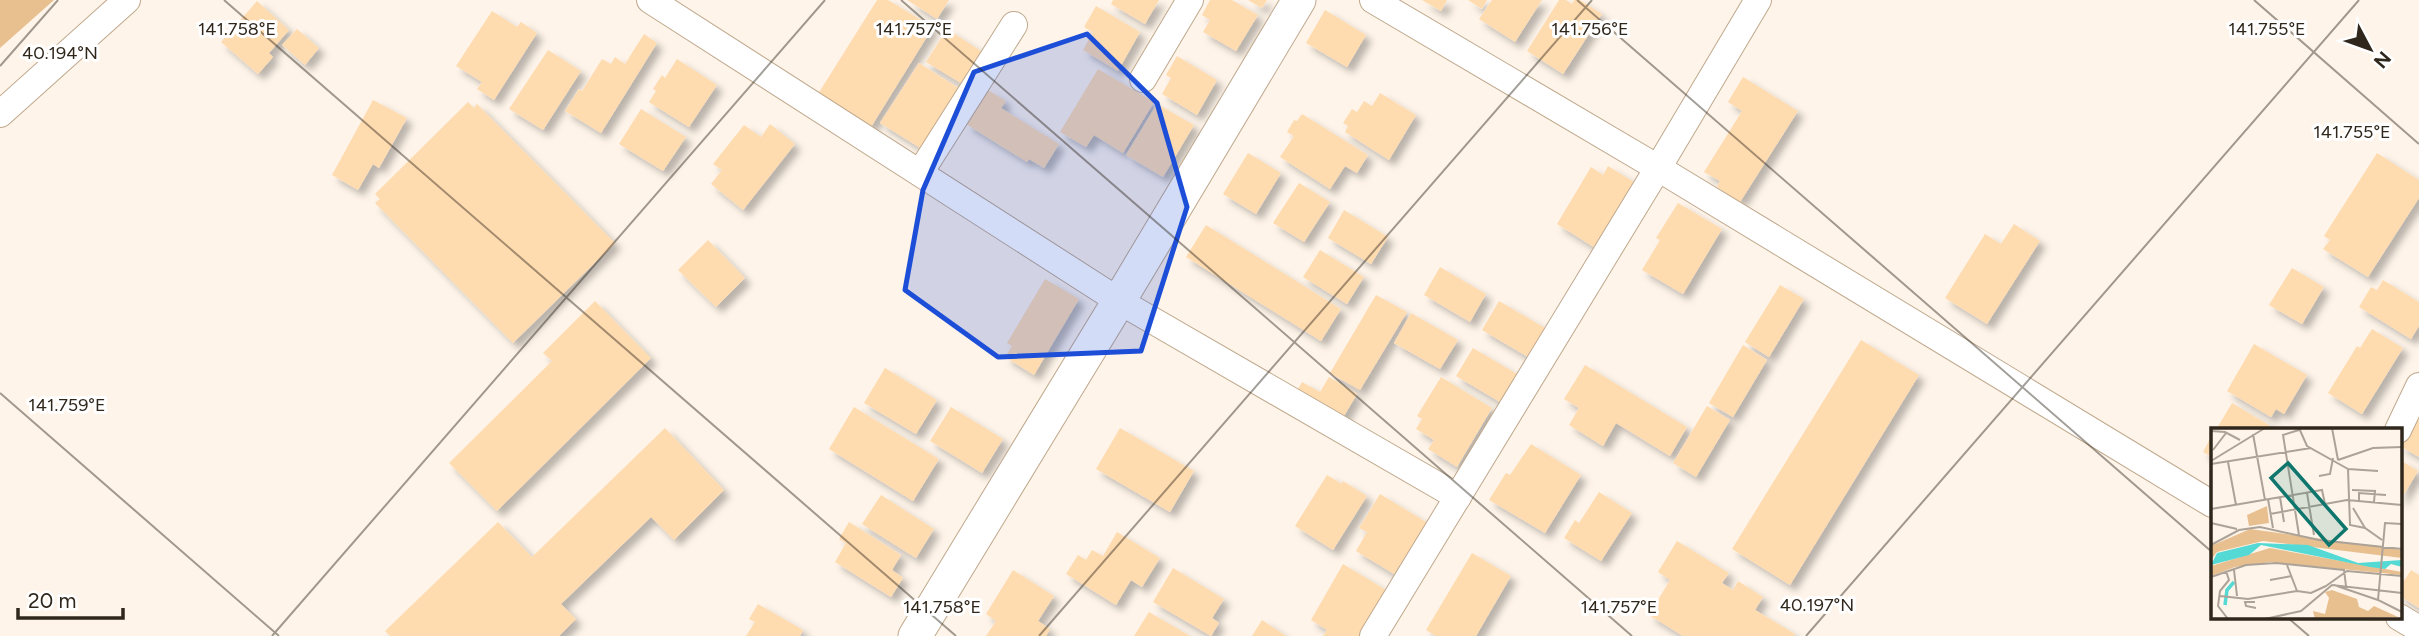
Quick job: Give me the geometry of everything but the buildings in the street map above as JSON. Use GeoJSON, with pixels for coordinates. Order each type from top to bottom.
{"type":"FeatureCollection","features":[{"type":"Feature","properties":{"kind":"street"},"geometry":{"type":"LineString","coordinates":[[0,114],[127,0]]}},
{"type":"Feature","properties":{"kind":"street"},"geometry":{"type":"LineString","coordinates":[[650,0],[1119,302],[1458,496]]}},
{"type":"Feature","properties":{"kind":"street"},"geometry":{"type":"LineString","coordinates":[[1143,79],[1190,0]]}},
{"type":"Feature","properties":{"kind":"street"},"geometry":{"type":"LineString","coordinates":[[915,636],[1299,0]]}},
{"type":"Feature","properties":{"kind":"street"},"geometry":{"type":"LineString","coordinates":[[1373,0],[1658,168],[2211,503]]}},
{"type":"Feature","properties":{"kind":"street"},"geometry":{"type":"LineString","coordinates":[[1373,636],[1758,0]]}},
{"type":"Feature","properties":{"kind":"street"},"geometry":{"type":"LineString","coordinates":[[920,173],[1014,25]]}},
{"type":"Feature","properties":{"kind":"street"},"geometry":{"type":"LineString","coordinates":[[2398,428],[2419,386]]}},
{"type":"Feature","properties":{"kind":"street"},"geometry":{"type":"LineString","coordinates":[[2401,618],[2419,629]]}},
{"type":"Feature","properties":{"kind":"highlighted area"},"geometry":{"type":"Polygon","coordinates":[[[1087,34],[1157,103],[1187,207],[1141,351],[998,357],[905,290],[923,190],[974,72],[1087,34]]]}},
{"type":"Feature","properties":{"kind":"shaded area"},"geometry":{"type":"Polygon","coordinates":[[[0,0],[54,0],[0,48],[0,0]]]}}]}
